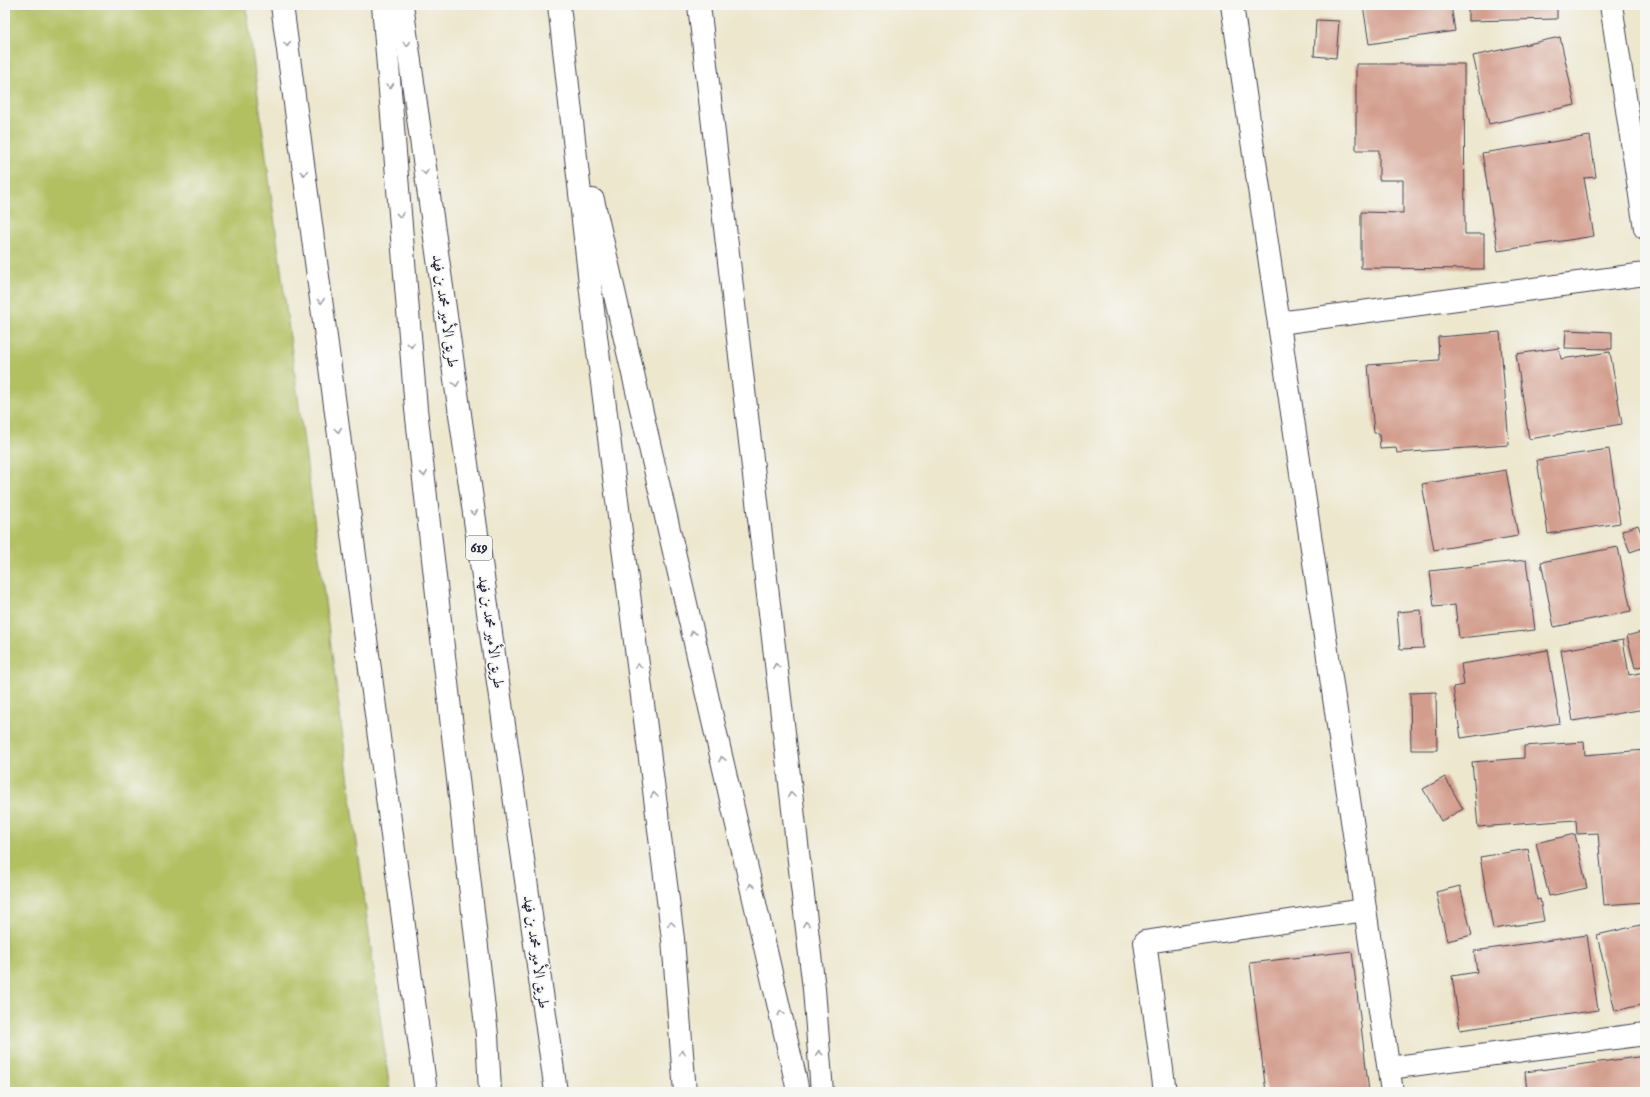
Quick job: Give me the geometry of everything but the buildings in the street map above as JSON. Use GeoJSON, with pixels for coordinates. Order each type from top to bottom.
{"type":"FeatureCollection","features":[{"type":"Feature","properties":{"kind":"main road"},"geometry":{"type":"LineString","coordinates":[[282,5],[426,1092]]}},
{"type":"Feature","properties":{"kind":"main road"},"geometry":{"type":"LineString","coordinates":[[383,5],[416,409],[487,1035],[490,1092]]}},
{"type":"Feature","properties":{"kind":"main road","name":"طريق الأمير محمد بن فهد"},"geometry":{"type":"LineString","coordinates":[[402,5],[556,1092]]}},
{"type":"Feature","properties":{"kind":"main road"},"geometry":{"type":"LineString","coordinates":[[559,5],[595,328],[673,939],[686,1092]]}},
{"type":"Feature","properties":{"kind":"main road"},"geometry":{"type":"LineString","coordinates":[[699,5],[814,989],[822,1092]]}},
{"type":"Feature","properties":{"kind":"main road"},"geometry":{"type":"LineString","coordinates":[[1232,5],[1392,1092]]}},
{"type":"Feature","properties":{"kind":"main road"},"geometry":{"type":"LineString","coordinates":[[1611,5],[1645,228]]}},
{"type":"Feature","properties":{"kind":"main road"},"geometry":{"type":"LineString","coordinates":[[570,101],[798,1092]]}},
{"type":"Feature","properties":{"kind":"main road"},"geometry":{"type":"LineString","coordinates":[[1279,323],[1645,274]]}},
{"type":"Feature","properties":{"kind":"main road"},"geometry":{"type":"LineString","coordinates":[[1165,1092],[1145,942],[1365,910]]}},
{"type":"Feature","properties":{"kind":"main road"},"geometry":{"type":"LineString","coordinates":[[1389,1068],[1645,1034]]}},
{"type":"Feature","properties":{"kind":"green space"},"geometry":{"type":"Polygon","coordinates":[[[5,5],[246,5],[390,1092],[5,1092],[5,5]]]}}]}
